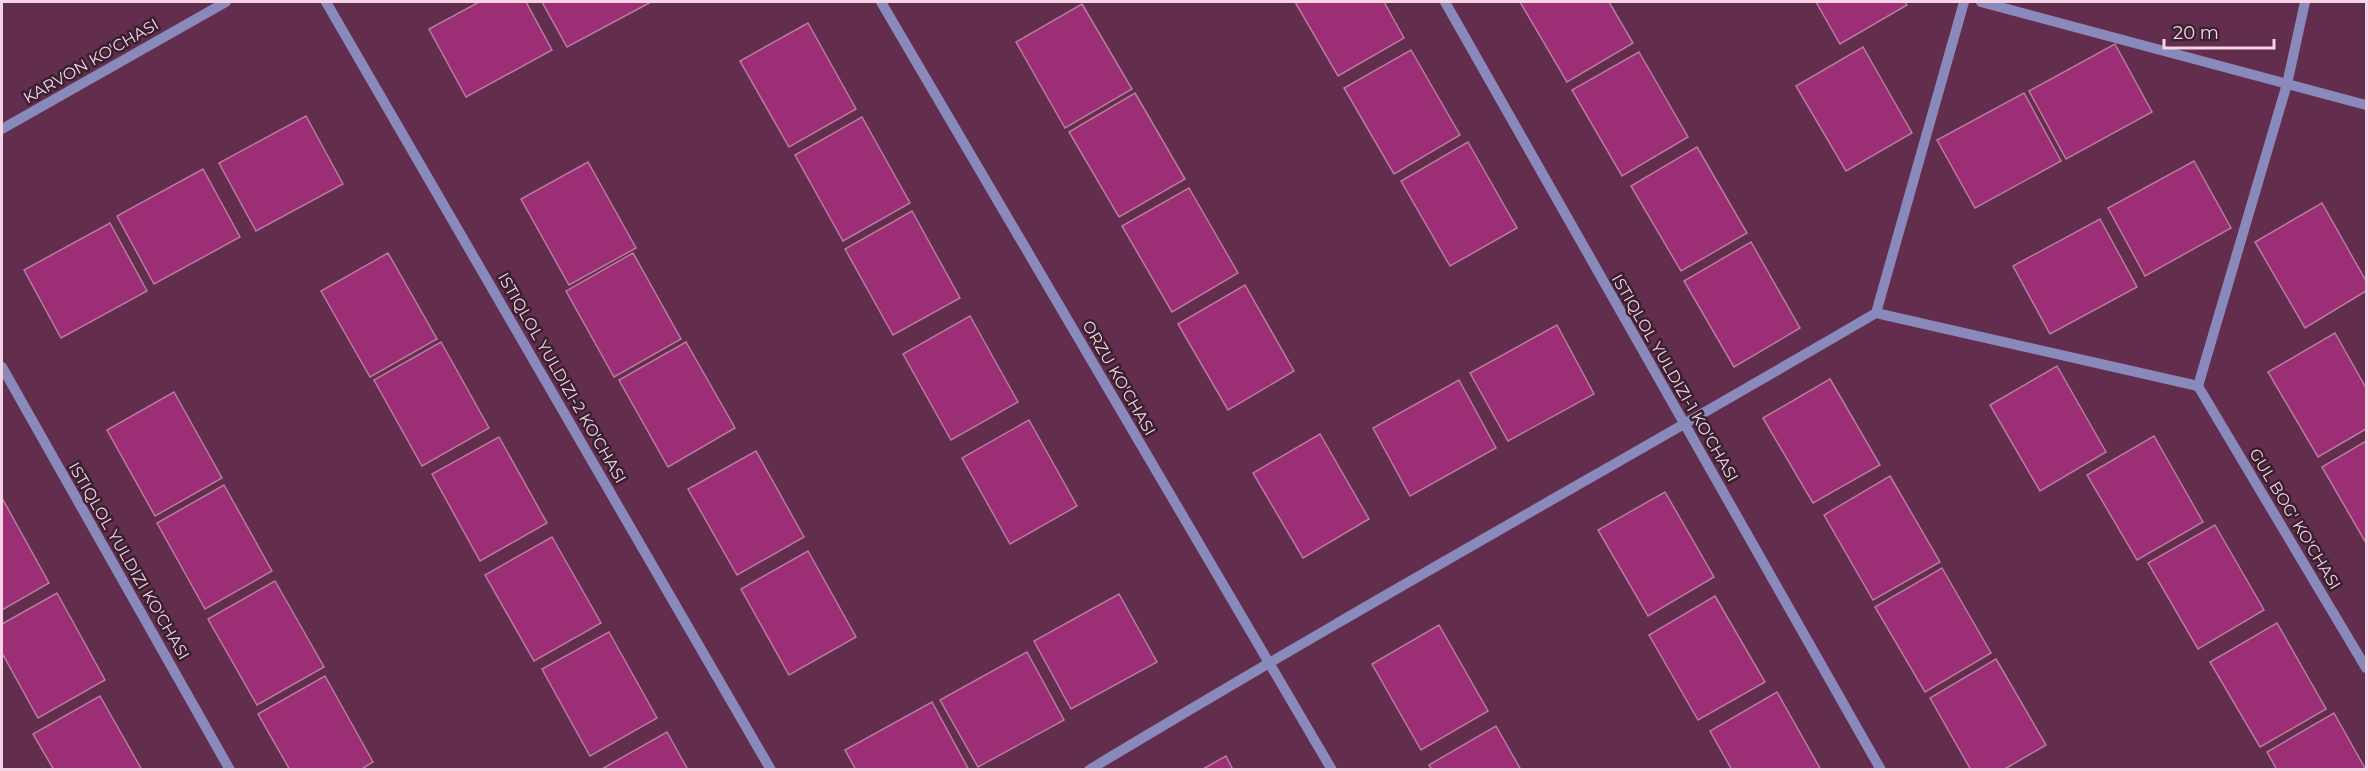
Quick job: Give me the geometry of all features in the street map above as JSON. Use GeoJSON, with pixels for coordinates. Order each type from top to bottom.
{"type":"FeatureCollection","features":[{"type":"Feature","properties":{"kind":"street","name":"KARVON KO'CHASI"},"geometry":{"type":"LineString","coordinates":[[2,129],[226,2]]}},
{"type":"Feature","properties":{"kind":"street","name":"ISTIQLOL YULDIZI-2 KO'CHASI"},"geometry":{"type":"LineString","coordinates":[[326,2],[771,770]]}},
{"type":"Feature","properties":{"kind":"street","name":"ORZU KO'CHASI"},"geometry":{"type":"LineString","coordinates":[[881,2],[1332,770]]}},
{"type":"Feature","properties":{"kind":"street","name":"ISTIQLOL YULDIZI-1 KO'CHASI"},"geometry":{"type":"LineString","coordinates":[[1445,2],[1881,770]]}},
{"type":"Feature","properties":{"kind":"street"},"geometry":{"type":"LineString","coordinates":[[1876,313],[1964,2]]}},
{"type":"Feature","properties":{"kind":"street"},"geometry":{"type":"LineString","coordinates":[[1982,2],[2367,105]]}},
{"type":"Feature","properties":{"kind":"street"},"geometry":{"type":"LineString","coordinates":[[1089,770],[1268,661],[1684,425],[1876,313],[2198,386],[2287,84],[2305,2]]}},
{"type":"Feature","properties":{"kind":"street","name":"ISTIQLOL YULDIZI KO'CHASI"},"geometry":{"type":"LineString","coordinates":[[2,367],[230,770]]}},
{"type":"Feature","properties":{"kind":"street","name":"GUL BOG' KO'CHASI"},"geometry":{"type":"LineString","coordinates":[[2198,386],[2367,668]]}},
{"type":"Feature","properties":{"kind":"building"},"geometry":{"type":"Polygon","coordinates":[[[479,2],[526,2],[552,50],[466,97],[429,29],[479,2]]]}},
{"type":"Feature","properties":{"kind":"building"},"geometry":{"type":"Polygon","coordinates":[[[542,2],[651,2],[567,47],[542,2]]]}},
{"type":"Feature","properties":{"kind":"building"},"geometry":{"type":"Polygon","coordinates":[[[1295,2],[1384,2],[1404,38],[1338,76],[1295,2]]]}},
{"type":"Feature","properties":{"kind":"building"},"geometry":{"type":"Polygon","coordinates":[[[1520,2],[1609,2],[1633,43],[1567,82],[1520,2]]]}},
{"type":"Feature","properties":{"kind":"building"},"geometry":{"type":"Polygon","coordinates":[[[1816,2],[1905,2],[1907,5],[1840,44],[1816,2]]]}},
{"type":"Feature","properties":{"kind":"building"},"geometry":{"type":"Polygon","coordinates":[[[1082,4],[1132,89],[1065,128],[1016,42],[1082,4]]]}},
{"type":"Feature","properties":{"kind":"building"},"geometry":{"type":"Polygon","coordinates":[[[808,23],[856,109],[789,147],[740,61],[808,23]]]}},
{"type":"Feature","properties":{"kind":"building"},"geometry":{"type":"Polygon","coordinates":[[[2115,44],[2152,112],[2066,159],[2029,91],[2115,44]]]}},
{"type":"Feature","properties":{"kind":"building"},"geometry":{"type":"Polygon","coordinates":[[[1863,47],[1912,133],[1846,171],[1796,86],[1863,47]]]}},
{"type":"Feature","properties":{"kind":"building"},"geometry":{"type":"Polygon","coordinates":[[[1411,50],[1460,135],[1394,174],[1344,88],[1411,50]]]}},
{"type":"Feature","properties":{"kind":"building"},"geometry":{"type":"Polygon","coordinates":[[[1639,52],[1688,137],[1622,176],[1572,90],[1639,52]]]}},
{"type":"Feature","properties":{"kind":"building"},"geometry":{"type":"Polygon","coordinates":[[[1135,93],[1185,179],[1119,217],[1069,132],[1135,93]]]}},
{"type":"Feature","properties":{"kind":"building"},"geometry":{"type":"Polygon","coordinates":[[[2024,93],[2061,161],[1975,208],[1937,140],[2024,93]]]}},
{"type":"Feature","properties":{"kind":"building"},"geometry":{"type":"Polygon","coordinates":[[[306,116],[343,184],[256,231],[219,163],[306,116]]]}},
{"type":"Feature","properties":{"kind":"building"},"geometry":{"type":"Polygon","coordinates":[[[862,117],[910,203],[843,241],[795,155],[862,117]]]}},
{"type":"Feature","properties":{"kind":"building"},"geometry":{"type":"Polygon","coordinates":[[[1468,142],[1517,228],[1450,266],[1401,181],[1468,142]]]}},
{"type":"Feature","properties":{"kind":"building"},"geometry":{"type":"Polygon","coordinates":[[[1697,147],[1747,233],[1681,271],[1631,186],[1697,147]]]}},
{"type":"Feature","properties":{"kind":"building"},"geometry":{"type":"Polygon","coordinates":[[[2194,161],[2231,228],[2145,276],[2108,208],[2194,161]]]}},
{"type":"Feature","properties":{"kind":"building"},"geometry":{"type":"Polygon","coordinates":[[[588,162],[636,248],[569,285],[521,199],[588,162]]]}},
{"type":"Feature","properties":{"kind":"building"},"geometry":{"type":"Polygon","coordinates":[[[203,169],[240,237],[154,284],[117,216],[203,169]]]}},
{"type":"Feature","properties":{"kind":"building"},"geometry":{"type":"Polygon","coordinates":[[[1189,188],[1238,273],[1172,312],[1122,226],[1189,188]]]}},
{"type":"Feature","properties":{"kind":"building"},"geometry":{"type":"Polygon","coordinates":[[[2322,203],[2366,281],[2366,291],[2305,328],[2255,242],[2322,203]]]}},
{"type":"Feature","properties":{"kind":"building"},"geometry":{"type":"Polygon","coordinates":[[[912,211],[960,298],[893,335],[845,249],[912,211]]]}},
{"type":"Feature","properties":{"kind":"building"},"geometry":{"type":"Polygon","coordinates":[[[2100,219],[2137,287],[2050,334],[2013,266],[2100,219]]]}},
{"type":"Feature","properties":{"kind":"building"},"geometry":{"type":"Polygon","coordinates":[[[110,223],[147,291],[61,338],[24,270],[110,223]]]}},
{"type":"Feature","properties":{"kind":"building"},"geometry":{"type":"Polygon","coordinates":[[[1751,242],[1800,328],[1734,367],[1684,281],[1751,242]]]}},
{"type":"Feature","properties":{"kind":"building"},"geometry":{"type":"Polygon","coordinates":[[[388,253],[437,339],[370,377],[321,291],[388,253]]]}},
{"type":"Feature","properties":{"kind":"building"},"geometry":{"type":"Polygon","coordinates":[[[633,253],[681,339],[614,377],[566,291],[633,253]]]}},
{"type":"Feature","properties":{"kind":"building"},"geometry":{"type":"Polygon","coordinates":[[[1245,285],[1294,371],[1228,410],[1178,324],[1245,285]]]}},
{"type":"Feature","properties":{"kind":"building"},"geometry":{"type":"Polygon","coordinates":[[[970,316],[1018,402],[951,440],[903,354],[970,316]]]}},
{"type":"Feature","properties":{"kind":"building"},"geometry":{"type":"Polygon","coordinates":[[[1557,325],[1594,394],[1508,441],[1470,373],[1557,325]]]}},
{"type":"Feature","properties":{"kind":"building"},"geometry":{"type":"Polygon","coordinates":[[[2335,333],[2366,388],[2366,429],[2318,457],[2268,372],[2335,333]]]}},
{"type":"Feature","properties":{"kind":"building"},"geometry":{"type":"Polygon","coordinates":[[[441,342],[489,428],[422,466],[374,380],[441,342]]]}},
{"type":"Feature","properties":{"kind":"building"},"geometry":{"type":"Polygon","coordinates":[[[686,342],[735,428],[668,467],[619,380],[686,342]]]}},
{"type":"Feature","properties":{"kind":"building"},"geometry":{"type":"Polygon","coordinates":[[[2057,366],[2106,452],[2040,491],[1990,405],[2057,366]]]}},
{"type":"Feature","properties":{"kind":"building"},"geometry":{"type":"Polygon","coordinates":[[[1830,379],[1880,465],[1813,503],[1763,418],[1830,379]]]}},
{"type":"Feature","properties":{"kind":"building"},"geometry":{"type":"Polygon","coordinates":[[[1459,380],[1496,448],[1410,496],[1373,428],[1459,380]]]}},
{"type":"Feature","properties":{"kind":"building"},"geometry":{"type":"Polygon","coordinates":[[[174,392],[222,478],[155,516],[107,430],[174,392]]]}},
{"type":"Feature","properties":{"kind":"building"},"geometry":{"type":"Polygon","coordinates":[[[1029,420],[1077,506],[1010,544],[962,458],[1029,420]]]}},
{"type":"Feature","properties":{"kind":"building"},"geometry":{"type":"Polygon","coordinates":[[[1320,434],[1369,519],[1303,558],[1253,473],[1320,434]]]}},
{"type":"Feature","properties":{"kind":"building"},"geometry":{"type":"Polygon","coordinates":[[[2154,436],[2203,522],[2137,560],[2087,475],[2154,436]]]}},
{"type":"Feature","properties":{"kind":"building"},"geometry":{"type":"Polygon","coordinates":[[[499,437],[547,523],[480,561],[432,474],[499,437]]]}},
{"type":"Feature","properties":{"kind":"building"},"geometry":{"type":"Polygon","coordinates":[[[2366,441],[2366,543],[2322,467],[2366,441]]]}},
{"type":"Feature","properties":{"kind":"building"},"geometry":{"type":"Polygon","coordinates":[[[756,451],[804,537],[737,575],[688,489],[756,451]]]}},
{"type":"Feature","properties":{"kind":"building"},"geometry":{"type":"Polygon","coordinates":[[[1890,476],[1940,562],[1873,600],[1824,515],[1890,476]]]}},
{"type":"Feature","properties":{"kind":"building"},"geometry":{"type":"Polygon","coordinates":[[[224,485],[272,571],[205,609],[157,523],[224,485]]]}},
{"type":"Feature","properties":{"kind":"building"},"geometry":{"type":"Polygon","coordinates":[[[1665,492],[1714,577],[1648,616],[1598,530],[1665,492]]]}},
{"type":"Feature","properties":{"kind":"building"},"geometry":{"type":"Polygon","coordinates":[[[2,498],[49,583],[2,610],[2,498]]]}},
{"type":"Feature","properties":{"kind":"building"},"geometry":{"type":"Polygon","coordinates":[[[2215,525],[2264,610],[2198,649],[2148,563],[2215,525]]]}},
{"type":"Feature","properties":{"kind":"building"},"geometry":{"type":"Polygon","coordinates":[[[552,537],[601,623],[534,661],[485,575],[552,537]]]}},
{"type":"Feature","properties":{"kind":"building"},"geometry":{"type":"Polygon","coordinates":[[[808,551],[856,637],[789,675],[741,589],[808,551]]]}},
{"type":"Feature","properties":{"kind":"building"},"geometry":{"type":"Polygon","coordinates":[[[1942,568],[1991,653],[1925,692],[1875,607],[1942,568]]]}},
{"type":"Feature","properties":{"kind":"building"},"geometry":{"type":"Polygon","coordinates":[[[275,581],[324,667],[257,705],[208,619],[275,581]]]}},
{"type":"Feature","properties":{"kind":"building"},"geometry":{"type":"Polygon","coordinates":[[[57,593],[105,680],[38,718],[2,653],[2,624],[57,593]]]}},
{"type":"Feature","properties":{"kind":"building"},"geometry":{"type":"Polygon","coordinates":[[[1119,594],[1157,662],[1071,709],[1034,641],[1119,594]]]}},
{"type":"Feature","properties":{"kind":"building"},"geometry":{"type":"Polygon","coordinates":[[[1715,596],[1765,682],[1698,720],[1649,635],[1715,596]]]}},
{"type":"Feature","properties":{"kind":"building"},"geometry":{"type":"Polygon","coordinates":[[[2277,623],[2326,709],[2260,747],[2210,662],[2277,623]]]}},
{"type":"Feature","properties":{"kind":"building"},"geometry":{"type":"Polygon","coordinates":[[[1439,625],[1488,711],[1421,750],[1372,664],[1439,625]]]}},
{"type":"Feature","properties":{"kind":"building"},"geometry":{"type":"Polygon","coordinates":[[[609,632],[657,718],[590,756],[542,669],[609,632]]]}},
{"type":"Feature","properties":{"kind":"building"},"geometry":{"type":"Polygon","coordinates":[[[1027,652],[1064,720],[978,767],[940,700],[1027,652]]]}},
{"type":"Feature","properties":{"kind":"building"},"geometry":{"type":"Polygon","coordinates":[[[1996,659],[2046,745],[2003,770],[1971,770],[1930,698],[1996,659]]]}},
{"type":"Feature","properties":{"kind":"building"},"geometry":{"type":"Polygon","coordinates":[[[325,676],[373,762],[360,770],[290,770],[258,714],[325,676]]]}},
{"type":"Feature","properties":{"kind":"building"},"geometry":{"type":"Polygon","coordinates":[[[1777,692],[1821,770],[1732,770],[1710,731],[1777,692]]]}},
{"type":"Feature","properties":{"kind":"building"},"geometry":{"type":"Polygon","coordinates":[[[100,696],[142,770],[54,770],[33,734],[100,696]]]}},
{"type":"Feature","properties":{"kind":"building"},"geometry":{"type":"Polygon","coordinates":[[[932,702],[969,770],[856,770],[845,750],[932,702]]]}},
{"type":"Feature","properties":{"kind":"building"},"geometry":{"type":"Polygon","coordinates":[[[2334,713],[2366,770],[2277,770],[2267,752],[2334,713]]]}},
{"type":"Feature","properties":{"kind":"building"},"geometry":{"type":"Polygon","coordinates":[[[1496,726],[1521,770],[1432,770],[1429,765],[1496,726]]]}},
{"type":"Feature","properties":{"kind":"building"},"geometry":{"type":"Polygon","coordinates":[[[667,732],[688,770],[600,770],[667,732]]]}},
{"type":"Feature","properties":{"kind":"building"},"geometry":{"type":"Polygon","coordinates":[[[1226,756],[1233,770],[1201,770],[1226,756]]]}}]}
